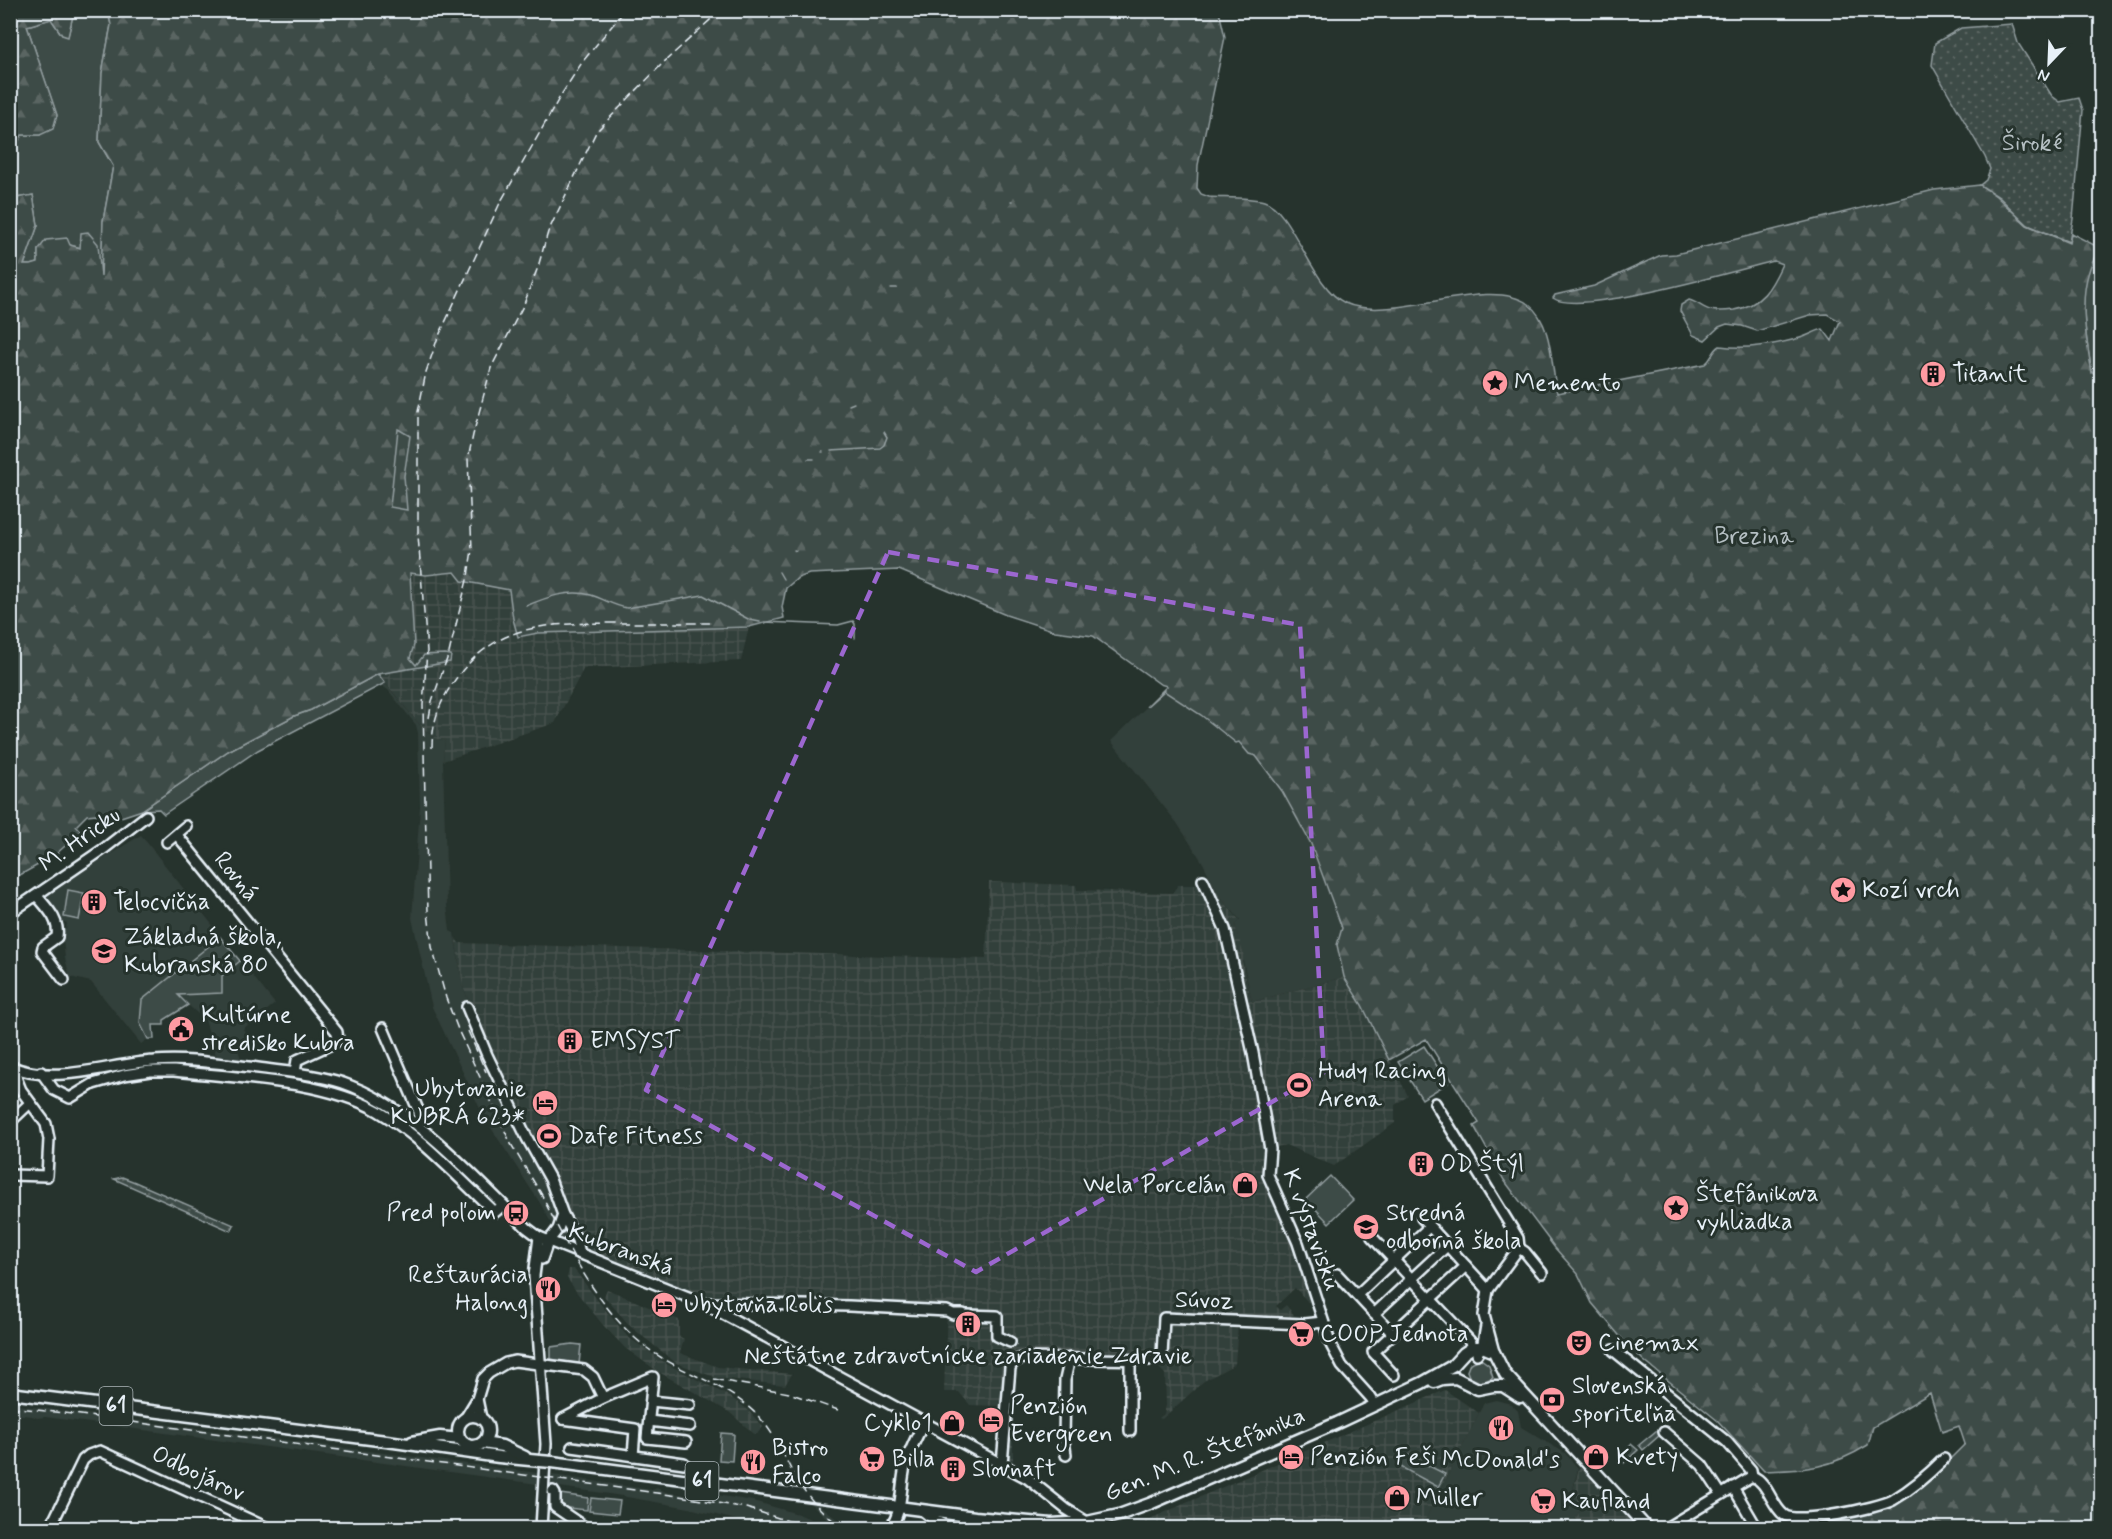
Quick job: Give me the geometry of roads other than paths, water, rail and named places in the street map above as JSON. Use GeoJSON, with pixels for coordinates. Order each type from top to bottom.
{"type":"FeatureCollection","features":[{"type":"Feature","properties":{"kind":"main road"},"geometry":{"type":"LineString","coordinates":[[1478,1345],[1494,1352]]}},
{"type":"Feature","properties":{"kind":"main road","name":"61"},"geometry":{"type":"LineString","coordinates":[[1375,1405],[1453,1371],[1472,1355],[1478,1345]]}},
{"type":"Feature","properties":{"kind":"main road","name":"61"},"geometry":{"type":"LineString","coordinates":[[1478,1345],[1491,1357],[1498,1376],[1530,1402],[1647,1528]]}},
{"type":"Feature","properties":{"kind":"main road","name":"61"},"geometry":{"type":"LineString","coordinates":[[1435,1379],[1456,1364],[1468,1350],[1478,1345]]}},
{"type":"Feature","properties":{"kind":"main road","name":"61"},"geometry":{"type":"LineString","coordinates":[[1494,1352],[1498,1376]]}},
{"type":"Feature","properties":{"kind":"main road"},"geometry":{"type":"LineString","coordinates":[[1465,1362],[1462,1372],[1473,1394]]}},
{"type":"Feature","properties":{"kind":"main road","name":"61"},"geometry":{"type":"LineString","coordinates":[[1435,1379],[1460,1379],[1478,1389],[1498,1376]]}},
{"type":"Feature","properties":{"kind":"main road"},"geometry":{"type":"LineString","coordinates":[[1435,1379],[1455,1382],[1480,1396],[1495,1392],[1520,1394]]}},
{"type":"Feature","properties":{"kind":"main road","name":"61"},"geometry":{"type":"LineString","coordinates":[[10,1393],[394,1442],[477,1455],[552,1462],[923,1510],[977,1523]]}},
{"type":"Feature","properties":{"kind":"main road","name":"Gen. M. R. Štefánika"},"geometry":{"type":"LineString","coordinates":[[977,1523],[1087,1522],[1119,1515],[1152,1503],[1375,1405]]}},
{"type":"Feature","properties":{"kind":"main road"},"geometry":{"type":"LineString","coordinates":[[466,1417],[481,1418]]}},
{"type":"Feature","properties":{"kind":"main road","name":"61"},"geometry":{"type":"LineString","coordinates":[[440,1437],[458,1427],[466,1417]]}},
{"type":"Feature","properties":{"kind":"main road","name":"61"},"geometry":{"type":"LineString","coordinates":[[481,1418],[488,1432],[502,1446]]}},
{"type":"Feature","properties":{"kind":"main road"},"geometry":{"type":"LineString","coordinates":[[458,1427],[460,1439]]}},
{"type":"Feature","properties":{"kind":"main road"},"geometry":{"type":"LineString","coordinates":[[483,1443],[488,1432]]}},
{"type":"Feature","properties":{"kind":"main road","name":"61"},"geometry":{"type":"LineString","coordinates":[[394,1442],[440,1437],[460,1439],[471,1446],[483,1443],[502,1446],[535,1460]]}},
{"type":"Feature","properties":{"kind":"street","name":"M. Hricku"},"geometry":{"type":"LineString","coordinates":[[10,913],[105,848],[146,816]]}},
{"type":"Feature","properties":{"kind":"street"},"geometry":{"type":"LineString","coordinates":[[167,842],[186,826]]}},
{"type":"Feature","properties":{"kind":"street","name":"Rovná"},"geometry":{"type":"LineString","coordinates":[[177,835],[337,1032],[338,1040],[334,1043],[297,1060],[295,1072]]}},
{"type":"Feature","properties":{"kind":"street","name":"K výstavisku"},"geometry":{"type":"LineString","coordinates":[[1203,880],[1225,929],[1253,1053],[1270,1149],[1268,1175],[1298,1243],[1323,1322],[1338,1360],[1375,1405]]}},
{"type":"Feature","properties":{"kind":"street","name":"M. Hricku"},"geometry":{"type":"LineString","coordinates":[[37,896],[57,922],[58,932],[57,937],[43,947],[42,951],[65,979]]}},
{"type":"Feature","properties":{"kind":"street"},"geometry":{"type":"LineString","coordinates":[[467,1007],[487,1055],[527,1138],[550,1179],[563,1215],[577,1240],[580,1254]]}},
{"type":"Feature","properties":{"kind":"street"},"geometry":{"type":"LineString","coordinates":[[383,1028],[419,1112],[423,1130],[420,1141]]}},
{"type":"Feature","properties":{"kind":"street"},"geometry":{"type":"LineString","coordinates":[[174,1060],[174,1071]]}},
{"type":"Feature","properties":{"kind":"street","name":"Kubranská"},"geometry":{"type":"LineString","coordinates":[[13,1067],[41,1072],[90,1071],[174,1060],[295,1072],[336,1081],[383,1102],[423,1130],[502,1205],[543,1240],[703,1302],[1002,1464],[1035,1483],[1063,1507],[1087,1522]]}},
{"type":"Feature","properties":{"kind":"street"},"geometry":{"type":"LineString","coordinates":[[228,1077],[229,1064]]}},
{"type":"Feature","properties":{"kind":"street"},"geometry":{"type":"LineString","coordinates":[[123,1065],[124,1076]]}},
{"type":"Feature","properties":{"kind":"street"},"geometry":{"type":"LineString","coordinates":[[10,1175],[47,1176],[49,1139],[46,1124],[30,1103],[17,1080],[13,1067]]}},
{"type":"Feature","properties":{"kind":"street"},"geometry":{"type":"LineString","coordinates":[[90,1071],[93,1084]]}},
{"type":"Feature","properties":{"kind":"street","name":"Kubranská"},"geometry":{"type":"LineString","coordinates":[[41,1072],[54,1090],[66,1098],[73,1098],[93,1084],[150,1071],[174,1071],[228,1077],[332,1092],[378,1112],[420,1141],[495,1212],[502,1205]]}},
{"type":"Feature","properties":{"kind":"street"},"geometry":{"type":"LineString","coordinates":[[280,1083],[281,1071]]}},
{"type":"Feature","properties":{"kind":"street"},"geometry":{"type":"LineString","coordinates":[[332,1092],[336,1081]]}},
{"type":"Feature","properties":{"kind":"street"},"geometry":{"type":"LineString","coordinates":[[378,1112],[383,1102]]}},
{"type":"Feature","properties":{"kind":"street"},"geometry":{"type":"LineString","coordinates":[[10,1122],[30,1103]]}},
{"type":"Feature","properties":{"kind":"street"},"geometry":{"type":"LineString","coordinates":[[1435,1103],[1518,1238],[1519,1248],[1488,1290],[1484,1315],[1494,1352]]}},
{"type":"Feature","properties":{"kind":"street"},"geometry":{"type":"LineString","coordinates":[[459,1178],[466,1171]]}},
{"type":"Feature","properties":{"kind":"street"},"geometry":{"type":"LineString","coordinates":[[541,1528],[546,1444],[534,1276],[543,1240],[558,1229],[563,1215]]}},
{"type":"Feature","properties":{"kind":"street"},"geometry":{"type":"LineString","coordinates":[[1422,1218],[1488,1290]]}},
{"type":"Feature","properties":{"kind":"street"},"geometry":{"type":"LineString","coordinates":[[1357,1295],[1430,1227]]}},
{"type":"Feature","properties":{"kind":"street"},"geometry":{"type":"LineString","coordinates":[[1372,1237],[1430,1299],[1478,1345],[1486,1326]]}},
{"type":"Feature","properties":{"kind":"street"},"geometry":{"type":"LineString","coordinates":[[534,1276],[542,1259],[543,1240]]}},
{"type":"Feature","properties":{"kind":"street"},"geometry":{"type":"LineString","coordinates":[[1374,1314],[1447,1246]]}},
{"type":"Feature","properties":{"kind":"street"},"geometry":{"type":"LineString","coordinates":[[1519,1248],[1542,1273]]}},
{"type":"Feature","properties":{"kind":"street"},"geometry":{"type":"LineString","coordinates":[[542,1259],[554,1251],[568,1250]]}},
{"type":"Feature","properties":{"kind":"street"},"geometry":{"type":"LineString","coordinates":[[1394,1375],[1373,1352],[1466,1266]]}},
{"type":"Feature","properties":{"kind":"street"},"geometry":{"type":"LineString","coordinates":[[1337,1274],[1392,1334]]}},
{"type":"Feature","properties":{"kind":"street"},"geometry":{"type":"LineString","coordinates":[[703,1302],[849,1306],[997,1316],[997,1336],[1010,1339],[1010,1354],[1013,1362],[1010,1368],[1002,1464]]}},
{"type":"Feature","properties":{"kind":"street","name":"Súvoz"},"geometry":{"type":"LineString","coordinates":[[1013,1362],[1022,1358],[1157,1360],[1162,1356],[1164,1318],[1304,1324],[1323,1322]]}},
{"type":"Feature","properties":{"kind":"street"},"geometry":{"type":"LineString","coordinates":[[1613,1350],[1727,1443],[1751,1470],[1752,1476]]}},
{"type":"Feature","properties":{"kind":"street"},"geometry":{"type":"LineString","coordinates":[[1066,1455],[1065,1380],[1070,1358]]}},
{"type":"Feature","properties":{"kind":"street"},"geometry":{"type":"LineString","coordinates":[[1130,1360],[1130,1431]]}},
{"type":"Feature","properties":{"kind":"street"},"geometry":{"type":"LineString","coordinates":[[466,1417],[477,1399],[483,1379],[496,1367],[515,1361],[576,1368],[588,1372],[597,1383],[603,1398]]}},
{"type":"Feature","properties":{"kind":"street"},"geometry":{"type":"LineString","coordinates":[[633,1456],[635,1429],[563,1419],[655,1374],[647,1438],[686,1442]]}},
{"type":"Feature","properties":{"kind":"street"},"geometry":{"type":"LineString","coordinates":[[477,1399],[481,1418]]}},
{"type":"Feature","properties":{"kind":"street"},"geometry":{"type":"LineString","coordinates":[[651,1401],[690,1405]]}},
{"type":"Feature","properties":{"kind":"street"},"geometry":{"type":"LineString","coordinates":[[585,1422],[589,1405]]}},
{"type":"Feature","properties":{"kind":"street"},"geometry":{"type":"LineString","coordinates":[[649,1421],[690,1426]]}},
{"type":"Feature","properties":{"kind":"street"},"geometry":{"type":"LineString","coordinates":[[890,1528],[895,1521],[899,1507],[905,1465],[924,1422]]}},
{"type":"Feature","properties":{"kind":"street"},"geometry":{"type":"LineString","coordinates":[[1664,1432],[1702,1466],[1721,1494]]}},
{"type":"Feature","properties":{"kind":"street"},"geometry":{"type":"LineString","coordinates":[[572,1447],[684,1463]]}},
{"type":"Feature","properties":{"kind":"street","name":"Odbojárov"},"geometry":{"type":"LineString","coordinates":[[50,1528],[83,1460],[100,1451],[268,1528]]}},
{"type":"Feature","properties":{"kind":"street"},"geometry":{"type":"LineString","coordinates":[[1752,1476],[1762,1484],[1785,1516],[1795,1520],[1806,1520],[1868,1508],[1891,1501],[1919,1483],[1944,1460]]}},
{"type":"Feature","properties":{"kind":"street"},"geometry":{"type":"LineString","coordinates":[[1666,1528],[1752,1476]]}},
{"type":"Feature","properties":{"kind":"street"},"geometry":{"type":"LineString","coordinates":[[1732,1487],[1757,1528]]}},
{"type":"Feature","properties":{"kind":"street"},"geometry":{"type":"LineString","coordinates":[[553,1491],[555,1507],[586,1528]]}},
{"type":"Feature","properties":{"kind":"street"},"geometry":{"type":"LineString","coordinates":[[923,1510],[934,1520],[951,1528]]}},
{"type":"Feature","properties":{"kind":"waterway"},"geometry":{"type":"LineString","coordinates":[[891,288],[897,288]]}},
{"type":"Feature","properties":{"kind":"waterway"},"geometry":{"type":"LineString","coordinates":[[849,405],[854,403]]}},
{"type":"Feature","properties":{"kind":"waterway"},"geometry":{"type":"LineString","coordinates":[[831,451],[880,448],[887,437],[884,432]]}},
{"type":"Feature","properties":{"kind":"waterway"},"geometry":{"type":"LineString","coordinates":[[808,459],[814,459]]}},
{"type":"Feature","properties":{"kind":"waterway"},"geometry":{"type":"LineString","coordinates":[[779,572],[783,579]]}},
{"type":"Feature","properties":{"kind":"waterway"},"geometry":{"type":"LineString","coordinates":[[526,606],[566,593],[583,593],[627,608],[703,595],[750,620],[760,622]]}},
{"type":"Feature","properties":{"kind":"waterway"},"geometry":{"type":"LineString","coordinates":[[764,622],[838,625],[853,621],[855,638]]}},
{"type":"Feature","properties":{"kind":"railway"},"geometry":{"type":"LineString","coordinates":[[543,1197],[511,1144],[459,1032],[446,998],[432,947],[428,912],[423,705],[427,651],[418,535],[418,412],[426,372],[437,340],[500,203],[561,95],[583,61],[625,10]]}},
{"type":"Feature","properties":{"kind":"railway"},"geometry":{"type":"LineString","coordinates":[[429,718],[432,701],[449,653],[468,576],[472,550],[468,459],[491,368],[524,304],[548,232],[596,132],[663,63],[721,10]]}},
{"type":"Feature","properties":{"kind":"railway"},"geometry":{"type":"LineString","coordinates":[[432,748],[436,719],[442,701],[452,684],[474,658],[491,645],[510,635],[529,629],[570,624],[712,623]]}},
{"type":"Feature","properties":{"kind":"railway"},"geometry":{"type":"LineString","coordinates":[[468,1031],[486,1072]]}},
{"type":"Feature","properties":{"kind":"railway"},"geometry":{"type":"LineString","coordinates":[[539,1190],[587,1279],[618,1320],[654,1353],[722,1389],[759,1417],[770,1430],[804,1491],[822,1511],[843,1528]]}},
{"type":"Feature","properties":{"kind":"railway"},"geometry":{"type":"LineString","coordinates":[[714,1379],[789,1393],[838,1410]]}},
{"type":"Feature","properties":{"kind":"railway"},"geometry":{"type":"LineString","coordinates":[[10,1407],[679,1496],[746,1508],[811,1528]]}},
{"type":"Feature","properties":{"kind":"place","name":"Titanit"},"geometry":{"type":"Point","coordinates":[1933,374]}},
{"type":"Feature","properties":{"kind":"place","name":"Memento"},"geometry":{"type":"Point","coordinates":[1495,383]}},
{"type":"Feature","properties":{"kind":"place","name":"Kozí vrch"},"geometry":{"type":"Point","coordinates":[1843,890]}},
{"type":"Feature","properties":{"kind":"place","name":"Telocvičňa"},"geometry":{"type":"Point","coordinates":[94,902]}},
{"type":"Feature","properties":{"kind":"place","name":"Základná škola, Kubranská 80"},"geometry":{"type":"Point","coordinates":[104,951]}},
{"type":"Feature","properties":{"kind":"place","name":"Kultúrne stredisko Kubra"},"geometry":{"type":"Point","coordinates":[181,1029]}},
{"type":"Feature","properties":{"kind":"place","name":"EMSYST"},"geometry":{"type":"Point","coordinates":[570,1041]}},
{"type":"Feature","properties":{"kind":"place","name":"Hudy Racing Arena"},"geometry":{"type":"Point","coordinates":[1299,1085]}},
{"type":"Feature","properties":{"kind":"place","name":"Ubytovanie KUBRÁ 623*"},"geometry":{"type":"Point","coordinates":[545,1103]}},
{"type":"Feature","properties":{"kind":"place","name":"Dafe Fitness"},"geometry":{"type":"Point","coordinates":[549,1136]}},
{"type":"Feature","properties":{"kind":"place","name":"OD Štýl"},"geometry":{"type":"Point","coordinates":[1421,1164]}},
{"type":"Feature","properties":{"kind":"place","name":"Wela Porcelán"},"geometry":{"type":"Point","coordinates":[1245,1185]}},
{"type":"Feature","properties":{"kind":"place","name":"Štefánikova vyhliadka"},"geometry":{"type":"Point","coordinates":[1676,1208]}},
{"type":"Feature","properties":{"kind":"place","name":"Pred poľom"},"geometry":{"type":"Point","coordinates":[516,1213]}},
{"type":"Feature","properties":{"kind":"place","name":"Stredná odborná škola"},"geometry":{"type":"Point","coordinates":[1366,1227]}},
{"type":"Feature","properties":{"kind":"place","name":"Reštaurácia Halong"},"geometry":{"type":"Point","coordinates":[548,1289]}},
{"type":"Feature","properties":{"kind":"place","name":"Ubytovňa Rolis"},"geometry":{"type":"Point","coordinates":[664,1305]}},
{"type":"Feature","properties":{"kind":"place","name":"Neštátne zdravotnícke zariadenie Zdravie"},"geometry":{"type":"Point","coordinates":[968,1324]}},
{"type":"Feature","properties":{"kind":"place","name":"COOP Jednota"},"geometry":{"type":"Point","coordinates":[1301,1334]}},
{"type":"Feature","properties":{"kind":"place","name":"Cinemax"},"geometry":{"type":"Point","coordinates":[1579,1343]}},
{"type":"Feature","properties":{"kind":"place","name":"Slovenská sporiteľňa"},"geometry":{"type":"Point","coordinates":[1552,1400]}},
{"type":"Feature","properties":{"kind":"place","name":"Penzión Evergreen"},"geometry":{"type":"Point","coordinates":[991,1420]}},
{"type":"Feature","properties":{"kind":"place","name":"Cyklo1"},"geometry":{"type":"Point","coordinates":[952,1423]}},
{"type":"Feature","properties":{"kind":"place","name":"McDonald's"},"geometry":{"type":"Point","coordinates":[1501,1428]}},
{"type":"Feature","properties":{"kind":"place","name":"Penzión Feši"},"geometry":{"type":"Point","coordinates":[1291,1457]}},
{"type":"Feature","properties":{"kind":"place","name":"Kvety"},"geometry":{"type":"Point","coordinates":[1596,1457]}},
{"type":"Feature","properties":{"kind":"place","name":"Billa"},"geometry":{"type":"Point","coordinates":[872,1459]}},
{"type":"Feature","properties":{"kind":"place","name":"Bistro Falco"},"geometry":{"type":"Point","coordinates":[753,1462]}},
{"type":"Feature","properties":{"kind":"place","name":"Slovnaft"},"geometry":{"type":"Point","coordinates":[953,1469]}},
{"type":"Feature","properties":{"kind":"place","name":"Müller"},"geometry":{"type":"Point","coordinates":[1397,1498]}},
{"type":"Feature","properties":{"kind":"place","name":"Kaufland"},"geometry":{"type":"Point","coordinates":[1543,1501]}},
{"type":"Feature","properties":{"kind":"park label","name":"Široké"},"geometry":{"type":"Point","coordinates":[2032,143]}},
{"type":"Feature","properties":{"kind":"park label","name":"Brezina"},"geometry":{"type":"Point","coordinates":[1754,536]}}]}
